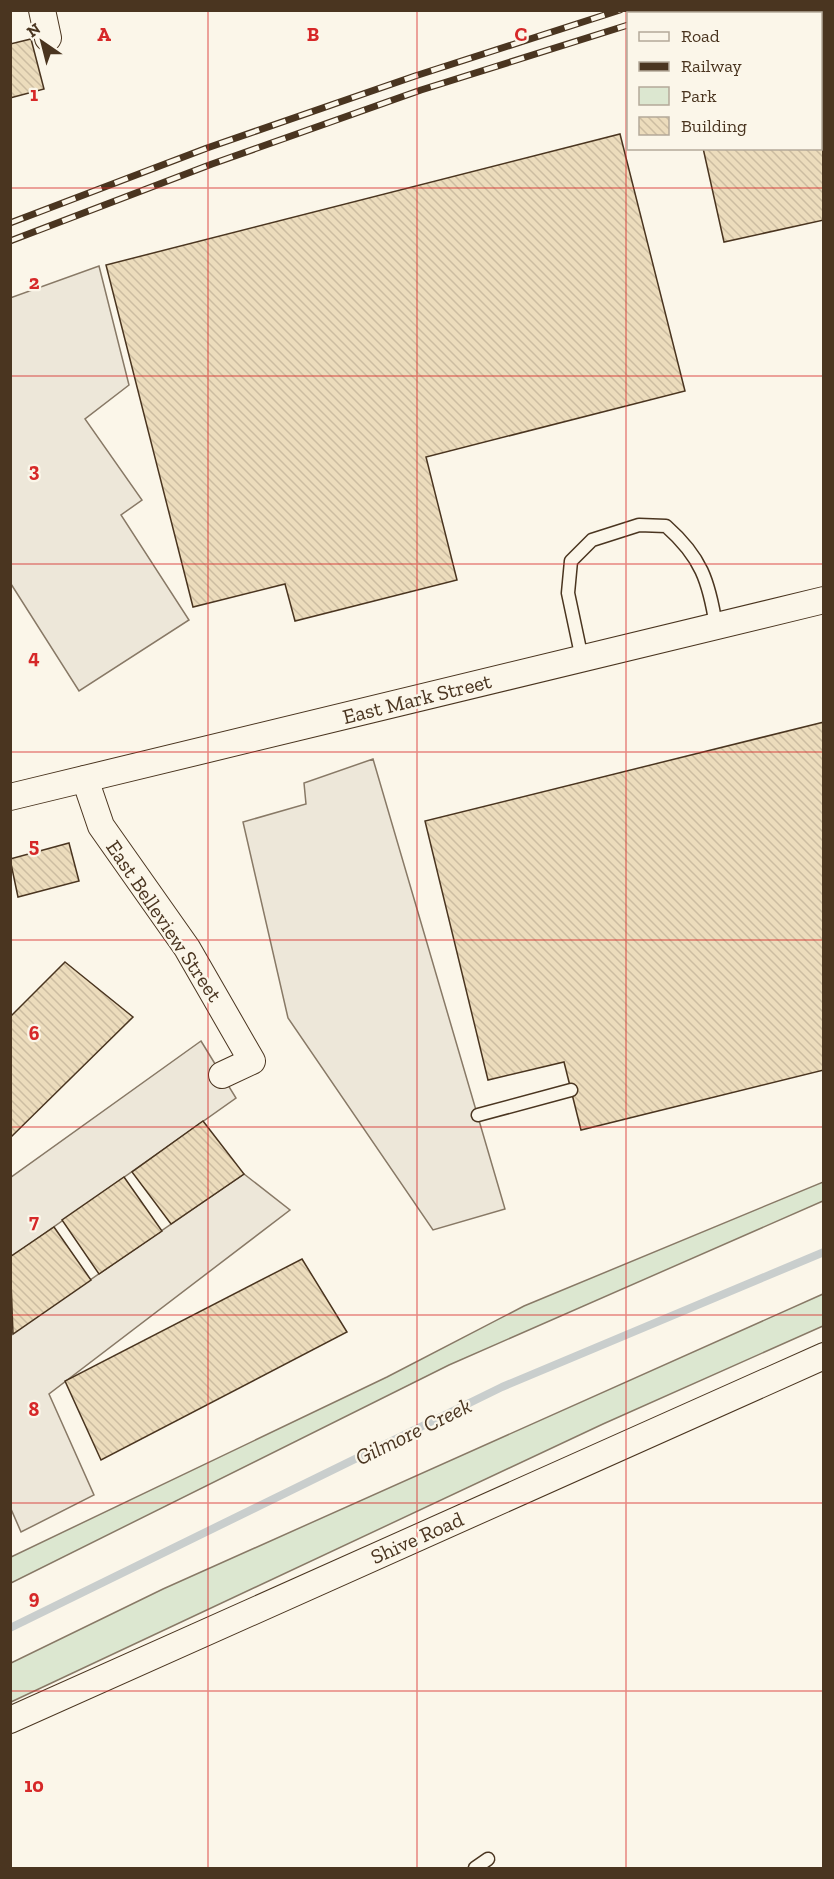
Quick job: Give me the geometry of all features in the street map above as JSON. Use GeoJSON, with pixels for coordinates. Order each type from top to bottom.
{"type":"FeatureCollection","features":[{"type":"Feature","properties":{"kind":"street"},"geometry":{"type":"LineString","coordinates":[[42,10],[48,38]]}},
{"type":"Feature","properties":{"kind":"street","name":"East Mark Street"},"geometry":{"type":"LineString","coordinates":[[10,797],[824,600]]}},
{"type":"Feature","properties":{"kind":"street","name":"East Belleview Street"},"geometry":{"type":"LineString","coordinates":[[85,779],[101,826],[187,948],[252,1061],[222,1075]]}},
{"type":"Feature","properties":{"kind":"street","name":"Shive Road"},"geometry":{"type":"LineString","coordinates":[[10,1720],[824,1356]]}},
{"type":"Feature","properties":{"kind":"lane"},"geometry":{"type":"LineString","coordinates":[[582,659],[568,593],[571,561],[592,540],[639,525],[666,526],[695,557],[709,585],[716,626]]}},
{"type":"Feature","properties":{"kind":"lane"},"geometry":{"type":"LineString","coordinates":[[478,1115],[571,1090]]}},
{"type":"Feature","properties":{"kind":"lane"},"geometry":{"type":"LineString","coordinates":[[475,1869],[488,1859]]}},
{"type":"Feature","properties":{"kind":"green space"},"geometry":{"type":"Polygon","coordinates":[[[823,1182],[823,1201],[449,1365],[11,1583],[11,1557],[387,1377],[524,1306],[823,1182]]]}},
{"type":"Feature","properties":{"kind":"green space"},"geometry":{"type":"Polygon","coordinates":[[[823,1294],[823,1326],[603,1424],[11,1702],[11,1663],[163,1589],[823,1294]]]}},
{"type":"Feature","properties":{"kind":"shaded area"},"geometry":{"type":"Polygon","coordinates":[[[99,266],[129,385],[85,419],[142,500],[121,515],[189,620],[79,691],[11,584],[10,298],[99,266]]]}},
{"type":"Feature","properties":{"kind":"shaded area"},"geometry":{"type":"Polygon","coordinates":[[[373,759],[505,1209],[433,1230],[288,1018],[243,822],[306,804],[304,783],[373,759]]]}},
{"type":"Feature","properties":{"kind":"shaded area"},"geometry":{"type":"Polygon","coordinates":[[[201,1041],[236,1098],[11,1257],[10,1178],[201,1041]]]}},
{"type":"Feature","properties":{"kind":"shaded area"},"geometry":{"type":"Polygon","coordinates":[[[244,1174],[290,1210],[49,1394],[94,1495],[21,1532],[11,1509],[11,1331],[13,1333],[244,1174]]]}},
{"type":"Feature","properties":{"kind":"building"},"geometry":{"type":"Polygon","coordinates":[[[31,39],[44,89],[10,98],[10,44],[31,39]]]}},
{"type":"Feature","properties":{"kind":"building"},"geometry":{"type":"Polygon","coordinates":[[[822,76],[824,76],[824,220],[724,242],[703,150],[822,150],[822,76]]]}},
{"type":"Feature","properties":{"kind":"building"},"geometry":{"type":"Polygon","coordinates":[[[620,134],[685,391],[426,457],[457,580],[295,621],[285,584],[193,607],[106,265],[620,134]]]}},
{"type":"Feature","properties":{"kind":"building"},"geometry":{"type":"Polygon","coordinates":[[[824,722],[824,1070],[581,1130],[564,1062],[488,1080],[425,821],[824,722]]]}},
{"type":"Feature","properties":{"kind":"building"},"geometry":{"type":"Polygon","coordinates":[[[69,843],[79,881],[18,897],[10,859],[69,843]]]}},
{"type":"Feature","properties":{"kind":"building"},"geometry":{"type":"Polygon","coordinates":[[[65,962],[133,1017],[10,1138],[10,1017],[65,962]]]}},
{"type":"Feature","properties":{"kind":"building"},"geometry":{"type":"Polygon","coordinates":[[[203,1121],[244,1174],[171,1224],[132,1172],[203,1121]]]}},
{"type":"Feature","properties":{"kind":"building"},"geometry":{"type":"Polygon","coordinates":[[[124,1177],[162,1231],[99,1274],[62,1220],[124,1177]]]}},
{"type":"Feature","properties":{"kind":"building"},"geometry":{"type":"Polygon","coordinates":[[[54,1227],[91,1280],[13,1334],[10,1257],[54,1227]]]}},
{"type":"Feature","properties":{"kind":"building"},"geometry":{"type":"Polygon","coordinates":[[[302,1259],[347,1332],[101,1460],[65,1381],[302,1259]]]}},
{"type":"Feature","properties":{"kind":"waterway","name":"Gilmore Creek"},"geometry":{"type":"LineString","coordinates":[[10,1628],[502,1387],[824,1252]]}},
{"type":"Feature","properties":{"kind":"railway"},"geometry":{"type":"LineString","coordinates":[[10,223],[207,148],[415,76],[620,10]]}},
{"type":"Feature","properties":{"kind":"railway"},"geometry":{"type":"LineString","coordinates":[[674,12],[680,10]]}},
{"type":"Feature","properties":{"kind":"railway"},"geometry":{"type":"LineString","coordinates":[[10,241],[212,164],[421,90],[627,25]]}}]}
